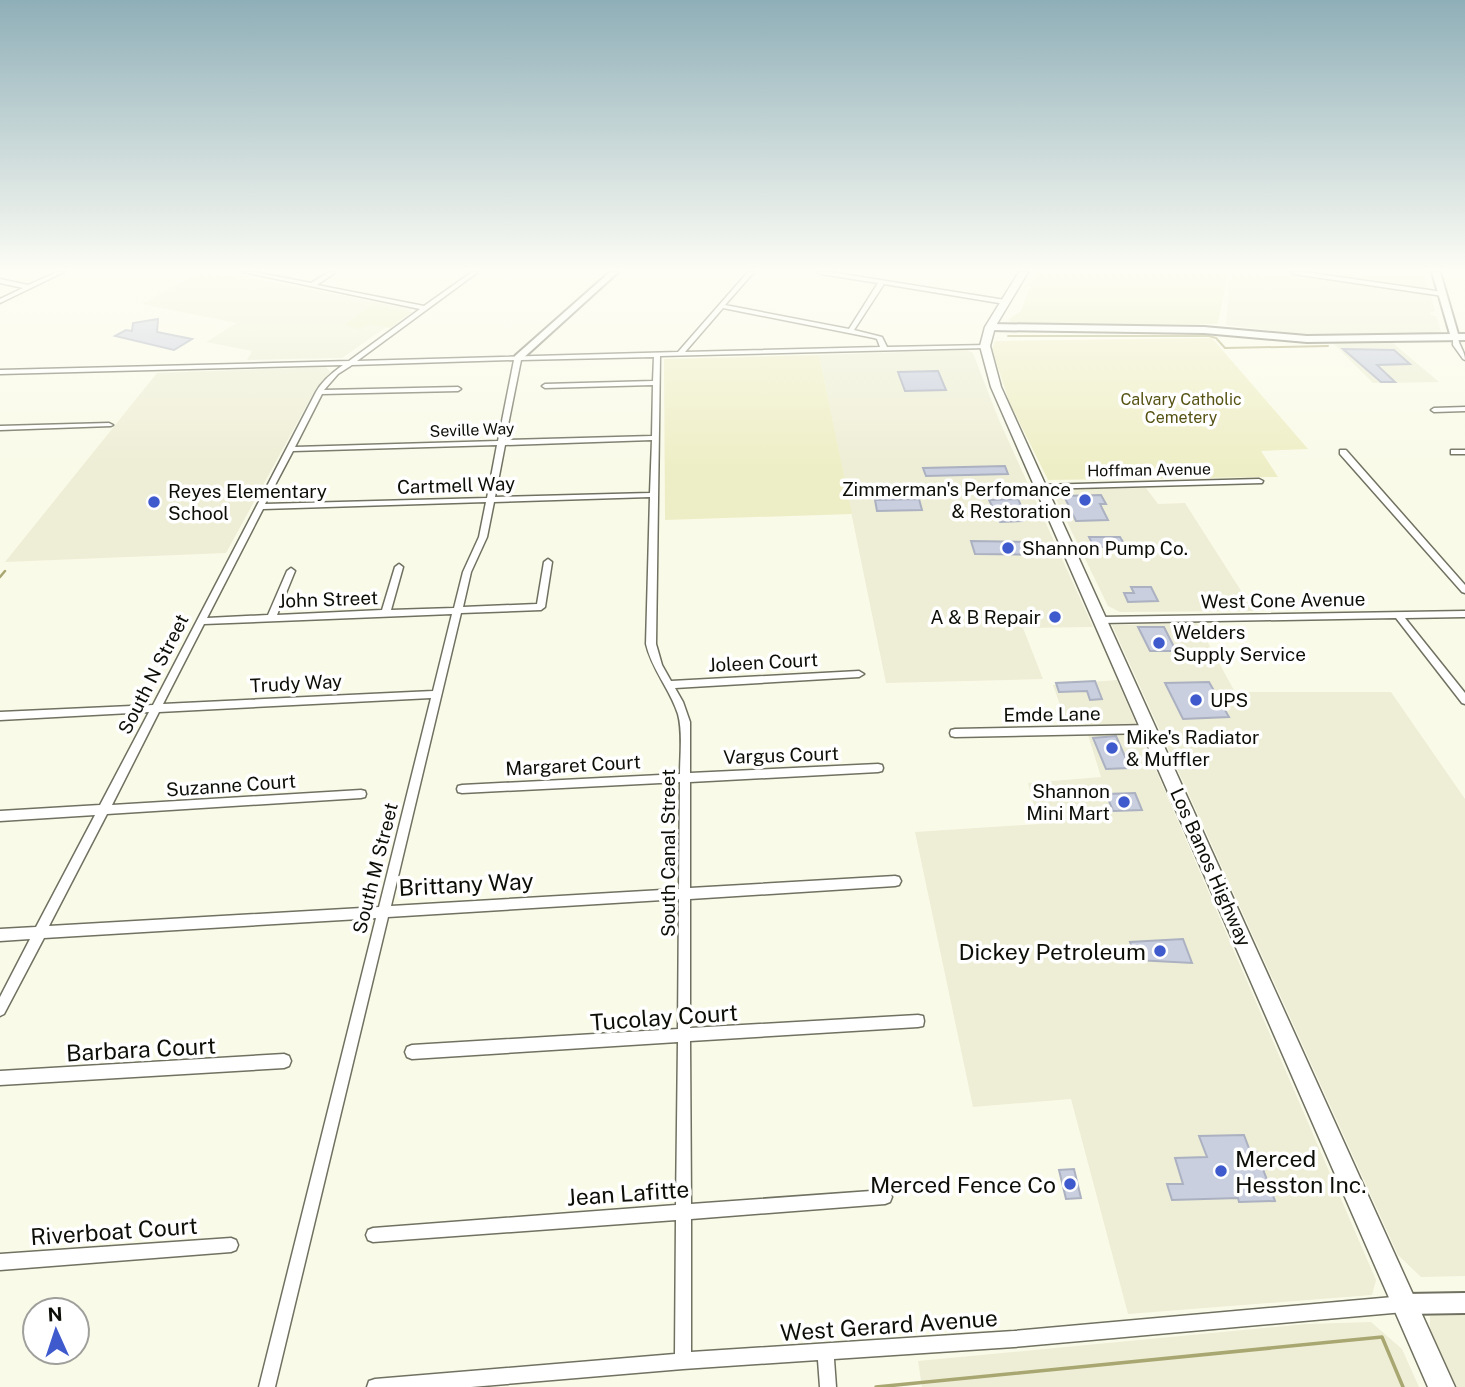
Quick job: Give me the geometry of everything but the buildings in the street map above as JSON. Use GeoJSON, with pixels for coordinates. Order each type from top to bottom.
{"type":"FeatureCollection","features":[{"type":"Feature","properties":{"kind":"highway"},"geometry":{"type":"LineString","coordinates":[[985,345],[987,337]]}},
{"type":"Feature","properties":{"kind":"highway","name":"Los Banos Highway"},"geometry":{"type":"LineString","coordinates":[[985,345],[996,387],[1443,1387]]}},
{"type":"Feature","properties":{"kind":"main road"},"geometry":{"type":"LineString","coordinates":[[1281,337],[1307,339],[1460,337]]}},
{"type":"Feature","properties":{"kind":"street","name":"South N Street"},"geometry":{"type":"LineString","coordinates":[[0,1010],[319,393],[330,377],[385,337]]}},
{"type":"Feature","properties":{"kind":"street"},"geometry":{"type":"LineString","coordinates":[[518,358],[542,337]]}},
{"type":"Feature","properties":{"kind":"street"},"geometry":{"type":"LineString","coordinates":[[680,354],[695,337]]}},
{"type":"Feature","properties":{"kind":"street"},"geometry":{"type":"LineString","coordinates":[[877,337],[884,348]]}},
{"type":"Feature","properties":{"kind":"street"},"geometry":{"type":"LineString","coordinates":[[1460,337],[1456,345],[1465,358]]}},
{"type":"Feature","properties":{"kind":"street"},"geometry":{"type":"LineString","coordinates":[[0,372],[985,345]]}},
{"type":"Feature","properties":{"kind":"street","name":"South Canal Street"},"geometry":{"type":"LineString","coordinates":[[657,354],[651,644],[657,666],[681,706],[685,722],[683,1361]]}},
{"type":"Feature","properties":{"kind":"street","name":"South M Street"},"geometry":{"type":"LineString","coordinates":[[267,1387],[467,572],[483,537],[518,358]]}},
{"type":"Feature","properties":{"kind":"street"},"geometry":{"type":"LineString","coordinates":[[545,386],[657,383]]}},
{"type":"Feature","properties":{"kind":"street"},"geometry":{"type":"LineString","coordinates":[[319,393],[458,389]]}},
{"type":"Feature","properties":{"kind":"street"},"geometry":{"type":"LineString","coordinates":[[1434,410],[1465,409]]}},
{"type":"Feature","properties":{"kind":"street"},"geometry":{"type":"LineString","coordinates":[[0,428],[109,425]]}},
{"type":"Feature","properties":{"kind":"street","name":"Seville Way"},"geometry":{"type":"LineString","coordinates":[[289,449],[655,438]]}},
{"type":"Feature","properties":{"kind":"street"},"geometry":{"type":"LineString","coordinates":[[1343,452],[1465,590]]}},
{"type":"Feature","properties":{"kind":"street"},"geometry":{"type":"LineString","coordinates":[[1454,452],[1465,452]]}},
{"type":"Feature","properties":{"kind":"street","name":"Hoffman Avenue"},"geometry":{"type":"LineString","coordinates":[[1040,487],[1259,481]]}},
{"type":"Feature","properties":{"kind":"street","name":"Cartmell Way"},"geometry":{"type":"LineString","coordinates":[[259,507],[654,495]]}},
{"type":"Feature","properties":{"kind":"street","name":"John Street"},"geometry":{"type":"LineString","coordinates":[[200,621],[541,607],[548,562]]}},
{"type":"Feature","properties":{"kind":"street"},"geometry":{"type":"LineString","coordinates":[[385,614],[400,567]]}},
{"type":"Feature","properties":{"kind":"street"},"geometry":{"type":"LineString","coordinates":[[271,619],[291,571]]}},
{"type":"Feature","properties":{"kind":"street","name":"West Cone Avenue"},"geometry":{"type":"LineString","coordinates":[[1101,620],[1465,614]]}},
{"type":"Feature","properties":{"kind":"street"},"geometry":{"type":"LineString","coordinates":[[1398,615],[1465,700]]}},
{"type":"Feature","properties":{"kind":"street","name":"Joleen Court"},"geometry":{"type":"LineString","coordinates":[[670,685],[859,674]]}},
{"type":"Feature","properties":{"kind":"street","name":"Trudy Way"},"geometry":{"type":"LineString","coordinates":[[0,716],[438,694]]}},
{"type":"Feature","properties":{"kind":"street","name":"Emde Lane"},"geometry":{"type":"LineString","coordinates":[[955,733],[1150,729]]}},
{"type":"Feature","properties":{"kind":"street","name":"Vargus Court"},"geometry":{"type":"LineString","coordinates":[[685,776],[878,768]]}},
{"type":"Feature","properties":{"kind":"street","name":"Margaret Court"},"geometry":{"type":"LineString","coordinates":[[463,789],[685,776]]}},
{"type":"Feature","properties":{"kind":"street","name":"Suzanne Court"},"geometry":{"type":"LineString","coordinates":[[0,816],[361,794]]}},
{"type":"Feature","properties":{"kind":"street","name":"Brittany Way"},"geometry":{"type":"LineString","coordinates":[[0,935],[895,881]]}},
{"type":"Feature","properties":{"kind":"street","name":"Tucolay Court"},"geometry":{"type":"LineString","coordinates":[[412,1052],[918,1021]]}},
{"type":"Feature","properties":{"kind":"street","name":"Barbara Court"},"geometry":{"type":"LineString","coordinates":[[0,1078],[285,1061]]}},
{"type":"Feature","properties":{"kind":"street","name":"Jean Lafitte"},"geometry":{"type":"LineString","coordinates":[[373,1235],[886,1197]]}},
{"type":"Feature","properties":{"kind":"street","name":"Riverboat Court"},"geometry":{"type":"LineString","coordinates":[[0,1262],[231,1245]]}},
{"type":"Feature","properties":{"kind":"street"},"geometry":{"type":"LineString","coordinates":[[1406,1304],[1465,1303]]}},
{"type":"Feature","properties":{"kind":"street","name":"West Gerard Avenue"},"geometry":{"type":"LineString","coordinates":[[376,1387],[683,1361],[1014,1339],[1406,1304]]}},
{"type":"Feature","properties":{"kind":"street"},"geometry":{"type":"LineString","coordinates":[[826,1352],[828,1387]]}},
{"type":"Feature","properties":{"kind":"shaded area"},"geometry":{"type":"Polygon","coordinates":[[[215,337],[372,337],[342,358],[247,360],[252,351],[206,342],[215,337]]]}},
{"type":"Feature","properties":{"kind":"shaded area"},"geometry":{"type":"Polygon","coordinates":[[[1333,343],[1393,343],[1439,382],[1373,383],[1333,343]]]}},
{"type":"Feature","properties":{"kind":"shaded area"},"geometry":{"type":"Polygon","coordinates":[[[967,350],[973,353],[999,420],[1093,627],[1023,628],[1043,679],[886,683],[819,355],[967,350]]]}},
{"type":"Feature","properties":{"kind":"shaded area","name":"Reyes Elementary School"},"geometry":{"type":"Polygon","coordinates":[[[326,367],[330,372],[315,390],[226,553],[5,562],[157,373],[326,367]]]}},
{"type":"Feature","properties":{"kind":"shaded area"},"geometry":{"type":"Polygon","coordinates":[[[1146,488],[1158,504],[1185,503],[1254,611],[1120,612],[1108,606],[1051,489],[1146,488]]]}},
{"type":"Feature","properties":{"kind":"shaded area"},"geometry":{"type":"Polygon","coordinates":[[[1197,623],[1235,692],[1391,692],[1465,799],[1465,1276],[1421,1277],[1398,1255],[1112,625],[1197,623]]]}},
{"type":"Feature","properties":{"kind":"shaded area"},"geometry":{"type":"Polygon","coordinates":[[[1117,680],[1376,1280],[1372,1295],[1128,1314],[1071,1099],[973,1107],[915,832],[1039,824],[1028,783],[1101,777],[1083,719],[1066,722],[1053,685],[1117,680]]]}},
{"type":"Feature","properties":{"kind":"shaded area"},"geometry":{"type":"Polygon","coordinates":[[[1465,1315],[1465,1387],[1454,1387],[1430,1333],[1430,1316],[1465,1315]]]}},
{"type":"Feature","properties":{"kind":"shaded area"},"geometry":{"type":"Polygon","coordinates":[[[1371,1322],[1402,1349],[1419,1387],[922,1387],[918,1361],[1306,1324],[1371,1322]]]}},
{"type":"Feature","properties":{"kind":"green space","name":"Calvary Catholic Cemetery"},"geometry":{"type":"Polygon","coordinates":[[[1212,338],[1308,449],[1261,451],[1278,477],[1048,480],[1009,401],[992,349],[995,341],[1212,338]]]}},
{"type":"Feature","properties":{"kind":"green space"},"geometry":{"type":"Polygon","coordinates":[[[819,355],[852,514],[665,520],[664,359],[819,355]]]}},
{"type":"Feature","properties":{"kind":"waterway"},"geometry":{"type":"LineString","coordinates":[[1212,337],[1225,348],[1328,346]]}},
{"type":"Feature","properties":{"kind":"waterway"},"geometry":{"type":"LineString","coordinates":[[0,577],[5,571]]}},
{"type":"Feature","properties":{"kind":"waterway"},"geometry":{"type":"LineString","coordinates":[[876,1387],[1382,1337],[1403,1387]]}},
{"type":"Feature","properties":{"kind":"place","name":"Zimmerman's Perfomance & Restoration"},"geometry":{"type":"Point","coordinates":[1085,500]}},
{"type":"Feature","properties":{"kind":"place","name":"Reyes Elementary School"},"geometry":{"type":"Point","coordinates":[154,502]}},
{"type":"Feature","properties":{"kind":"place","name":"Shannon Pump Co."},"geometry":{"type":"Point","coordinates":[1008,548]}},
{"type":"Feature","properties":{"kind":"place","name":"A & B Repair"},"geometry":{"type":"Point","coordinates":[1055,617]}},
{"type":"Feature","properties":{"kind":"place","name":"Welders Supply Service"},"geometry":{"type":"Point","coordinates":[1159,643]}},
{"type":"Feature","properties":{"kind":"place","name":"UPS"},"geometry":{"type":"Point","coordinates":[1196,700]}},
{"type":"Feature","properties":{"kind":"place","name":"Mike's Radiator & Muffler"},"geometry":{"type":"Point","coordinates":[1112,748]}},
{"type":"Feature","properties":{"kind":"place","name":"Shannon Mini Mart"},"geometry":{"type":"Point","coordinates":[1124,802]}},
{"type":"Feature","properties":{"kind":"place","name":"Dickey Petroleum"},"geometry":{"type":"Point","coordinates":[1160,951]}},
{"type":"Feature","properties":{"kind":"place","name":"Merced Hesston Inc."},"geometry":{"type":"Point","coordinates":[1221,1171]}},
{"type":"Feature","properties":{"kind":"place","name":"Merced Fence Co"},"geometry":{"type":"Point","coordinates":[1070,1184]}}]}
